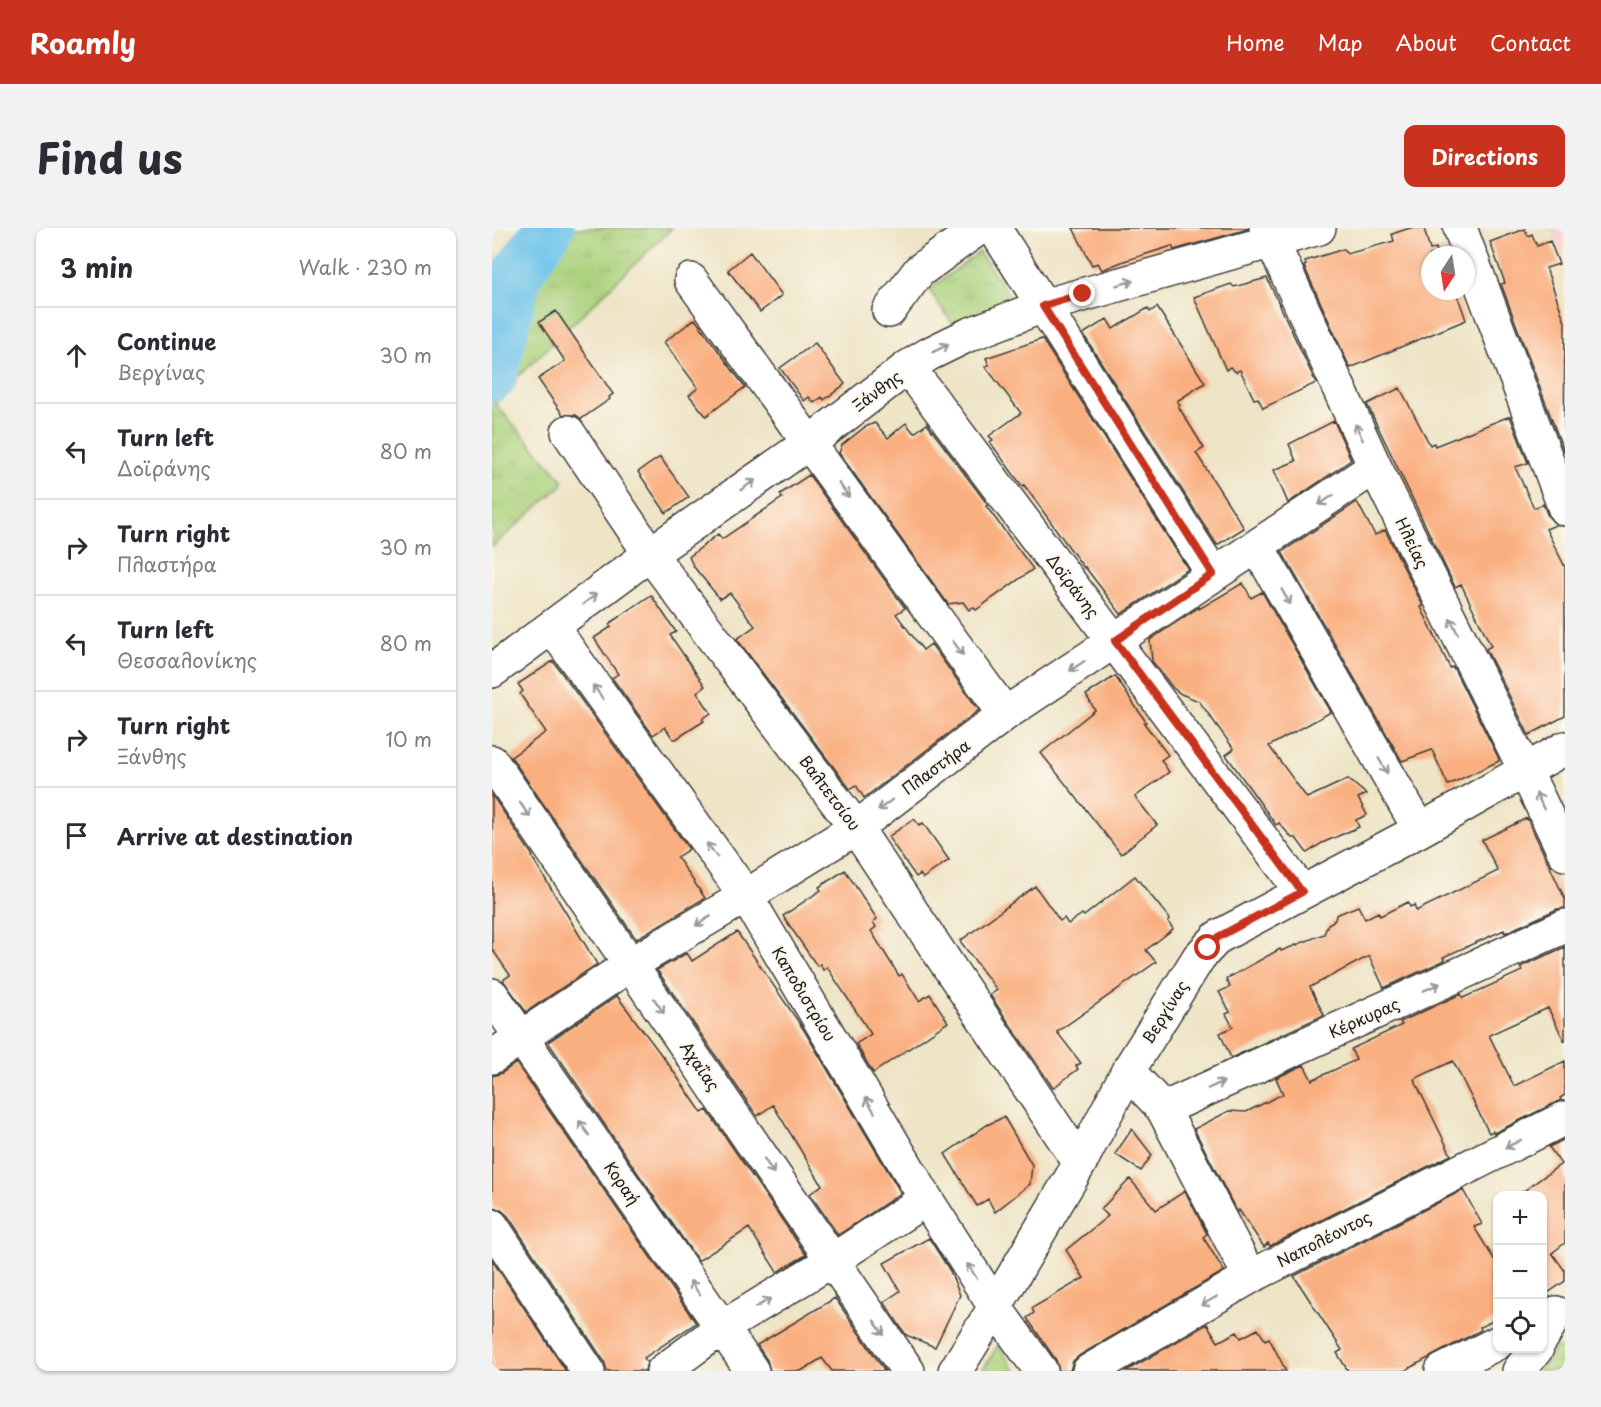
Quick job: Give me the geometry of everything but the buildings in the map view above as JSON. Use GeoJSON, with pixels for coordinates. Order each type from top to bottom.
{"type":"FeatureCollection","features":[{"type":"Feature","properties":{"kind":"street"},"geometry":{"type":"LineString","coordinates":[[889,311],[919,271],[979,228]]}},
{"type":"Feature","properties":{"kind":"street"},"geometry":{"type":"LineString","coordinates":[[994,228],[1213,574]]}},
{"type":"Feature","properties":{"kind":"street","name":"Ξάνθης"},"geometry":{"type":"LineString","coordinates":[[492,670],[929,354],[968,335],[1043,306],[1270,235],[1319,228]]}},
{"type":"Feature","properties":{"kind":"street"},"geometry":{"type":"LineString","coordinates":[[1460,228],[1565,509]]}},
{"type":"Feature","properties":{"kind":"street","name":"Ηλείας"},"geometry":{"type":"LineString","coordinates":[[1270,235],[1375,467],[1526,770],[1565,854]]}},
{"type":"Feature","properties":{"kind":"street"},"geometry":{"type":"LineString","coordinates":[[691,280],[1005,714]]}},
{"type":"Feature","properties":{"kind":"street","name":"Δοϊράνης"},"geometry":{"type":"LineString","coordinates":[[908,367],[1302,892]]}},
{"type":"Feature","properties":{"kind":"street","name":"Βαλτετσίου"},"geometry":{"type":"LineString","coordinates":[[568,432],[650,554],[856,828],[1080,1163]]}},
{"type":"Feature","properties":{"kind":"street","name":"Πλαστήρα"},"geometry":{"type":"LineString","coordinates":[[492,1057],[631,964],[856,828],[1005,714],[1375,467]]}},
{"type":"Feature","properties":{"kind":"street"},"geometry":{"type":"LineString","coordinates":[[1257,546],[1420,830]]}},
{"type":"Feature","properties":{"kind":"street","name":"Καποδιστρίου"},"geometry":{"type":"LineString","coordinates":[[552,627],[746,896],[926,1199],[995,1307],[1041,1371]]}},
{"type":"Feature","properties":{"kind":"street","name":"Βεργίνας"},"geometry":{"type":"LineString","coordinates":[[955,1371],[1080,1163],[1128,1071],[1199,957],[1218,937],[1420,830],[1565,748]]}},
{"type":"Feature","properties":{"kind":"street","name":"Αχαΐας"},"geometry":{"type":"LineString","coordinates":[[492,762],[908,1371]]}},
{"type":"Feature","properties":{"kind":"street","name":"Κέρκυρας"},"geometry":{"type":"LineString","coordinates":[[1163,1109],[1565,926]]}},
{"type":"Feature","properties":{"kind":"street","name":"Κοραή"},"geometry":{"type":"LineString","coordinates":[[492,995],[752,1371]]}},
{"type":"Feature","properties":{"kind":"street"},"geometry":{"type":"LineString","coordinates":[[1128,1071],[1163,1109],[1250,1277]]}},
{"type":"Feature","properties":{"kind":"street","name":"Ναπολέοντος"},"geometry":{"type":"LineString","coordinates":[[1089,1371],[1250,1277],[1565,1118]]}},
{"type":"Feature","properties":{"kind":"street"},"geometry":{"type":"LineString","coordinates":[[663,1371],[723,1327],[833,1260],[926,1199]]}},
{"type":"Feature","properties":{"kind":"street"},"geometry":{"type":"LineString","coordinates":[[492,1226],[588,1371]]}},
{"type":"Feature","properties":{"kind":"street"},"geometry":{"type":"LineString","coordinates":[[1442,1371],[1493,1345]]}},
{"type":"Feature","properties":{"kind":"street"},"geometry":{"type":"LineString","coordinates":[[1519,1371],[1533,1353]]}},
{"type":"Feature","properties":{"kind":"shaded area"},"geometry":{"type":"Polygon","coordinates":[[[1550,228],[1565,228],[1565,269],[1563,263],[1550,228]]]}},
{"type":"Feature","properties":{"kind":"green space"},"geometry":{"type":"Polygon","coordinates":[[[527,228],[672,228],[501,393],[496,405],[563,480],[562,485],[492,547],[492,306],[527,228]]]}},
{"type":"Feature","properties":{"kind":"green space"},"geometry":{"type":"Polygon","coordinates":[[[979,252],[1017,306],[952,323],[929,290],[979,252]]]}},
{"type":"Feature","properties":{"kind":"green space"},"geometry":{"type":"Polygon","coordinates":[[[998,1345],[1015,1371],[982,1371],[998,1345]]]}},
{"type":"Feature","properties":{"kind":"green space"},"geometry":{"type":"Polygon","coordinates":[[[1556,1348],[1565,1348],[1565,1371],[1538,1371],[1556,1348]]]}},
{"type":"Feature","properties":{"kind":"waterway"},"geometry":{"type":"LineString","coordinates":[[492,377],[517,274],[549,228]]}},
{"type":"Feature","properties":{"kind":"route"},"geometry":{"type":"LineString","coordinates":[[1083,294],[1043,306],[1213,574],[1115,641],[1302,892],[1218,937],[1208,948]]}}]}
